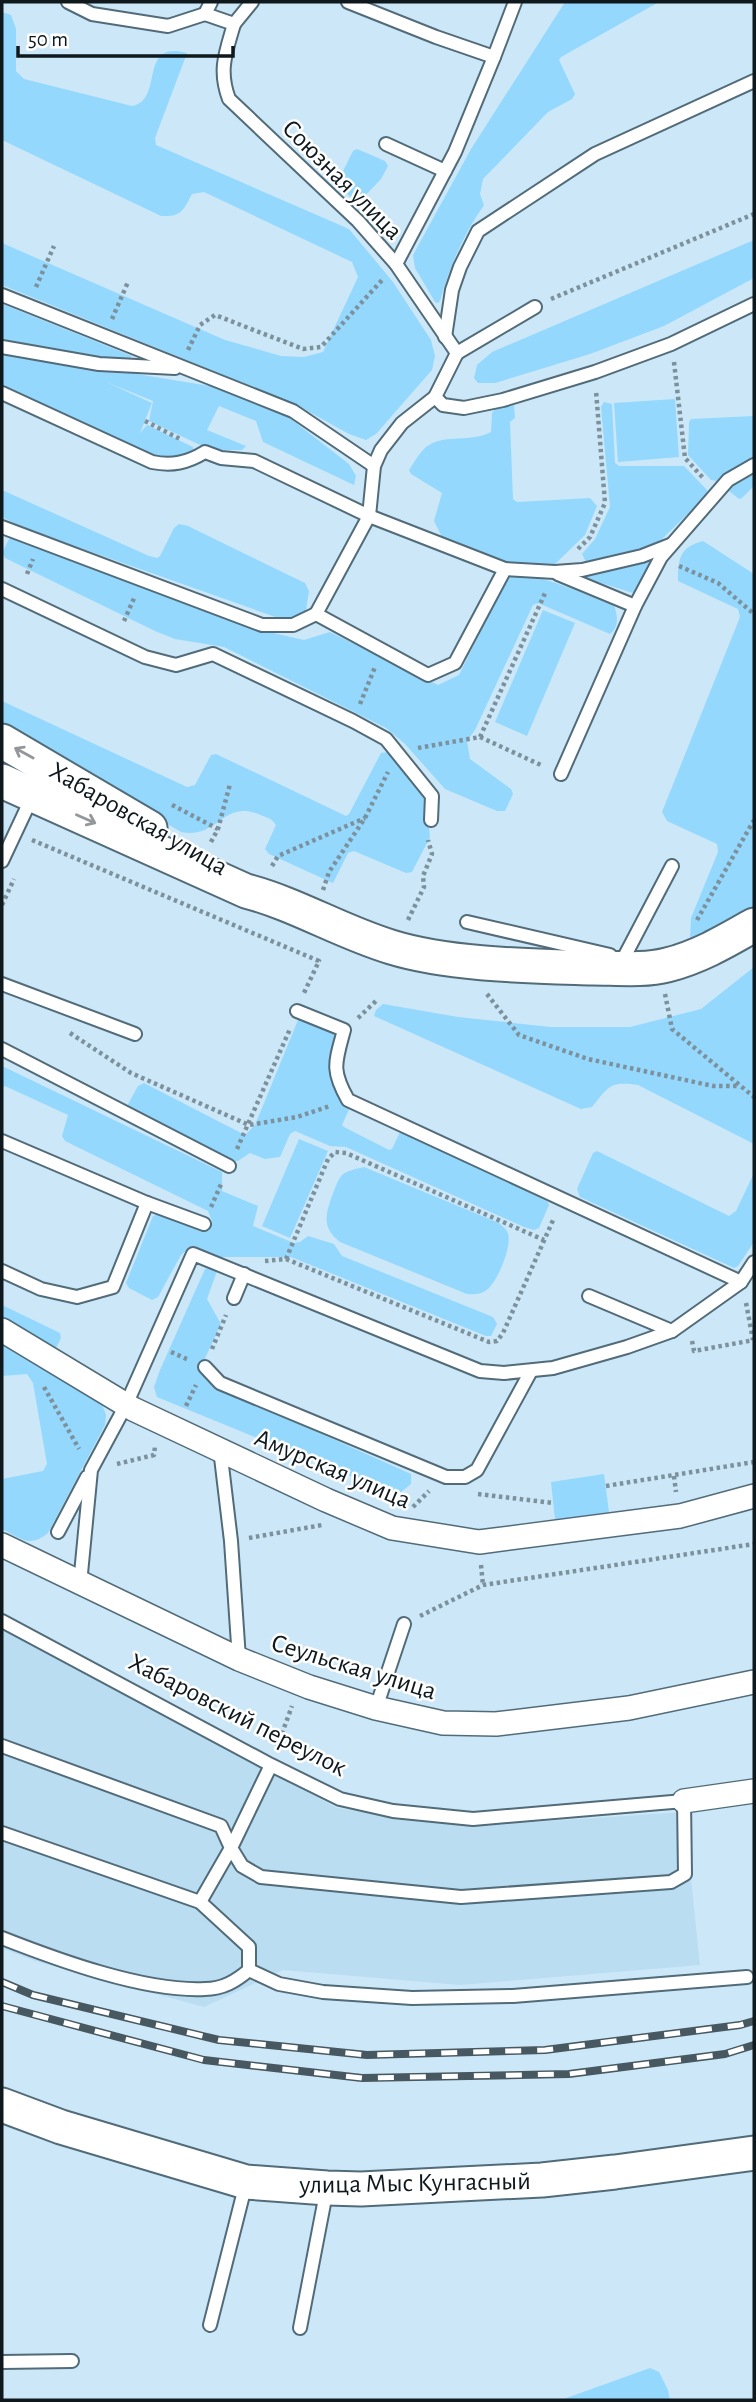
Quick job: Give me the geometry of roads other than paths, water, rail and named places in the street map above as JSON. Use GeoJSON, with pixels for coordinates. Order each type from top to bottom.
{"type":"FeatureCollection","features":[{"type":"Feature","properties":{"kind":"main road","name":"Хабаровская улица"},"geometry":{"type":"LineString","coordinates":[[2,741],[143,824],[260,887],[274,898],[314,918],[392,948],[445,958],[530,966],[621,963],[664,966],[694,957],[754,925]]}},
{"type":"Feature","properties":{"kind":"main road","name":"Хабаровская улица"},"geometry":{"type":"LineString","coordinates":[[2,781],[246,891],[274,898]]}},
{"type":"Feature","properties":{"kind":"main road","name":"улица Мыс Кунгасный"},"geometry":{"type":"LineString","coordinates":[[2,2105],[86,2135],[246,2182],[327,2188],[542,2180],[754,2152]]}},
{"type":"Feature","properties":{"kind":"street","name":"Амурская улица"},"geometry":{"type":"LineString","coordinates":[[2,1331],[126,1405],[326,1500],[392,1528],[479,1542],[680,1516],[754,1496]]}},
{"type":"Feature","properties":{"kind":"street","name":"Сеульская улица"},"geometry":{"type":"LineString","coordinates":[[2,1545],[239,1659],[309,1687],[376,1708],[443,1723],[496,1724],[629,1708],[754,1682]]}},
{"type":"Feature","properties":{"kind":"street","name":"Хабаровский переулок"},"geometry":{"type":"LineString","coordinates":[[684,1801],[754,1791]]}},
{"type":"Feature","properties":{"kind":"lane"},"geometry":{"type":"LineString","coordinates":[[68,2],[92,14],[168,26],[208,8],[234,23],[251,2]]}},
{"type":"Feature","properties":{"kind":"lane"},"geometry":{"type":"LineString","coordinates":[[348,2],[494,57]]}},
{"type":"Feature","properties":{"kind":"lane"},"geometry":{"type":"LineString","coordinates":[[396,264],[445,172],[515,2]]}},
{"type":"Feature","properties":{"kind":"lane","name":"Союзная улица"},"geometry":{"type":"LineString","coordinates":[[234,23],[222,65],[229,99],[358,220],[396,264],[457,353]]}},
{"type":"Feature","properties":{"kind":"lane"},"geometry":{"type":"LineString","coordinates":[[445,337],[452,290],[478,231],[595,154],[754,81]]}},
{"type":"Feature","properties":{"kind":"lane"},"geometry":{"type":"LineString","coordinates":[[386,144],[445,172]]}},
{"type":"Feature","properties":{"kind":"lane"},"geometry":{"type":"LineString","coordinates":[[2,295],[293,411],[374,466]]}},
{"type":"Feature","properties":{"kind":"lane"},"geometry":{"type":"LineString","coordinates":[[435,397],[443,405],[464,408],[503,400],[595,372],[671,344],[754,304]]}},
{"type":"Feature","properties":{"kind":"lane"},"geometry":{"type":"LineString","coordinates":[[3,531],[262,625],[293,625],[316,614],[369,516],[374,466],[381,450],[402,422],[435,397],[457,353],[535,307]]}},
{"type":"Feature","properties":{"kind":"lane"},"geometry":{"type":"LineString","coordinates":[[2,347],[99,364],[188,369]]}},
{"type":"Feature","properties":{"kind":"lane"},"geometry":{"type":"LineString","coordinates":[[2,393],[152,462],[170,465],[191,460],[205,452],[221,458],[254,461],[369,516],[505,569],[555,572],[582,570],[642,556],[670,545]]}},
{"type":"Feature","properties":{"kind":"lane"},"geometry":{"type":"LineString","coordinates":[[561,774],[635,606],[660,557],[728,480],[754,465]]}},
{"type":"Feature","properties":{"kind":"lane"},"geometry":{"type":"LineString","coordinates":[[316,614],[428,675],[455,663],[505,569]]}},
{"type":"Feature","properties":{"kind":"lane"},"geometry":{"type":"LineString","coordinates":[[555,572],[635,606]]}},
{"type":"Feature","properties":{"kind":"lane"},"geometry":{"type":"LineString","coordinates":[[2,589],[145,657],[176,665],[213,654],[353,721],[386,739],[432,796],[431,820]]}},
{"type":"Feature","properties":{"kind":"lane"},"geometry":{"type":"LineString","coordinates":[[2,861],[33,795]]}},
{"type":"Feature","properties":{"kind":"lane"},"geometry":{"type":"LineString","coordinates":[[467,922],[621,963],[672,866]]}},
{"type":"Feature","properties":{"kind":"lane"},"geometry":{"type":"LineString","coordinates":[[2,984],[135,1034]]}},
{"type":"Feature","properties":{"kind":"lane"},"geometry":{"type":"LineString","coordinates":[[297,1011],[344,1030],[334,1064],[339,1084],[348,1100],[741,1282]]}},
{"type":"Feature","properties":{"kind":"lane"},"geometry":{"type":"LineString","coordinates":[[2,1049],[229,1166]]}},
{"type":"Feature","properties":{"kind":"lane"},"geometry":{"type":"LineString","coordinates":[[2,1141],[147,1203],[204,1224]]}},
{"type":"Feature","properties":{"kind":"lane"},"geometry":{"type":"LineString","coordinates":[[2,1271],[41,1289],[77,1297],[113,1287],[147,1203]]}},
{"type":"Feature","properties":{"kind":"lane"},"geometry":{"type":"LineString","coordinates":[[58,1532],[126,1405],[193,1254],[480,1371],[504,1373],[531,1371],[576,1362],[672,1331],[741,1282],[754,1262]]}},
{"type":"Feature","properties":{"kind":"lane"},"geometry":{"type":"LineString","coordinates":[[234,1298],[244,1274]]}},
{"type":"Feature","properties":{"kind":"lane"},"geometry":{"type":"LineString","coordinates":[[589,1296],[672,1331]]}},
{"type":"Feature","properties":{"kind":"lane"},"geometry":{"type":"LineString","coordinates":[[205,1367],[219,1383],[446,1477],[466,1477],[477,1470],[531,1371]]}},
{"type":"Feature","properties":{"kind":"lane"},"geometry":{"type":"LineString","coordinates":[[220,1449],[231,1541],[239,1659]]}},
{"type":"Feature","properties":{"kind":"lane"},"geometry":{"type":"LineString","coordinates":[[80,1584],[91,1470]]}},
{"type":"Feature","properties":{"kind":"lane","name":"Хабаровский переулок"},"geometry":{"type":"LineString","coordinates":[[2,1621],[340,1799],[393,1811],[473,1819],[684,1801]]}},
{"type":"Feature","properties":{"kind":"lane"},"geometry":{"type":"LineString","coordinates":[[376,1708],[404,1624]]}},
{"type":"Feature","properties":{"kind":"lane"},"geometry":{"type":"LineString","coordinates":[[2,1746],[221,1826],[242,1866],[261,1877],[461,1897],[671,1882],[685,1874],[684,1801]]}},
{"type":"Feature","properties":{"kind":"lane"},"geometry":{"type":"LineString","coordinates":[[200,1902],[231,1848],[271,1765]]}},
{"type":"Feature","properties":{"kind":"lane"},"geometry":{"type":"LineString","coordinates":[[2,1833],[200,1902],[249,1947],[249,1970]]}},
{"type":"Feature","properties":{"kind":"lane"},"geometry":{"type":"LineString","coordinates":[[2,1938],[46,1955],[157,1987],[208,1990],[234,1982],[249,1970]]}},
{"type":"Feature","properties":{"kind":"lane"},"geometry":{"type":"LineString","coordinates":[[249,1970],[279,1984],[323,1992],[412,1998],[513,1996],[747,1977]]}},
{"type":"Feature","properties":{"kind":"lane"},"geometry":{"type":"LineString","coordinates":[[210,2325],[246,2182]]}},
{"type":"Feature","properties":{"kind":"lane"},"geometry":{"type":"LineString","coordinates":[[300,2328],[327,2188]]}},
{"type":"Feature","properties":{"kind":"lane"},"geometry":{"type":"LineString","coordinates":[[2,2362],[72,2361]]}},
{"type":"Feature","properties":{"kind":"railway"},"geometry":{"type":"LineString","coordinates":[[2,1982],[33,1995],[219,2040],[367,2055],[545,2050],[754,2021]]}},
{"type":"Feature","properties":{"kind":"railway"},"geometry":{"type":"LineString","coordinates":[[2,2006],[204,2060],[362,2078],[569,2074],[725,2054],[754,2045]]}}]}
